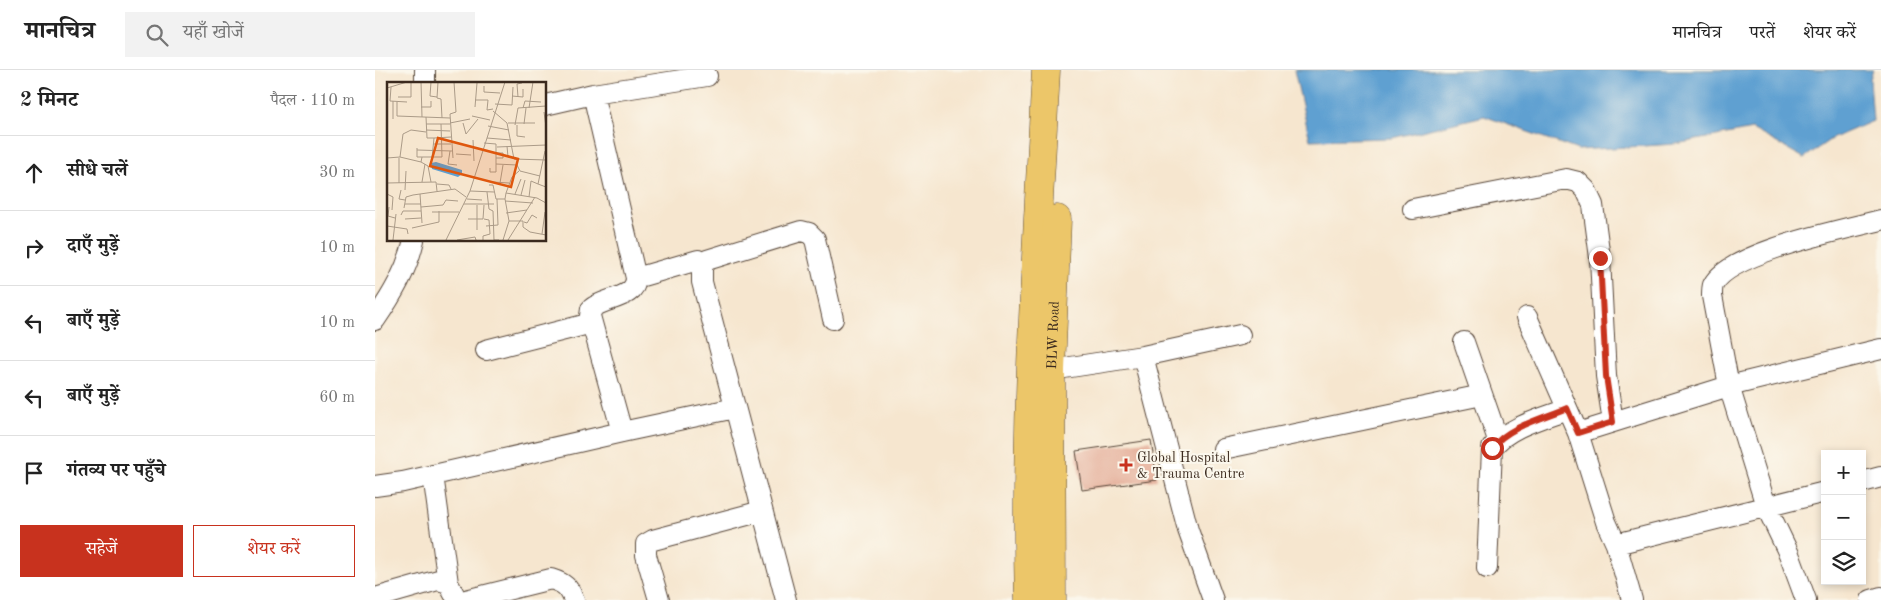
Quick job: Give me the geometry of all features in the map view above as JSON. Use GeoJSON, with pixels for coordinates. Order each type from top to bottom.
{"type":"FeatureCollection","features":[{"type":"Feature","properties":{"kind":"main road"},"geometry":{"type":"LineString","coordinates":[[1029,600],[1027,556],[1030,406],[1046,70]]}},
{"type":"Feature","properties":{"kind":"main road","name":"BLW Road"},"geometry":{"type":"LineString","coordinates":[[1052,600],[1051,370],[1064,70]]}},
{"type":"Feature","properties":{"kind":"street"},"geometry":{"type":"LineString","coordinates":[[546,105],[593,94],[707,76]]}},
{"type":"Feature","properties":{"kind":"street"},"geometry":{"type":"LineString","coordinates":[[593,94],[636,278],[636,285],[632,291],[597,304],[591,309],[592,323],[622,432]]}},
{"type":"Feature","properties":{"kind":"street"},"geometry":{"type":"LineString","coordinates":[[1413,209],[1566,179],[1578,182],[1586,190],[1593,205],[1600,258],[1606,376],[1613,422]]}},
{"type":"Feature","properties":{"kind":"street"},"geometry":{"type":"LineString","coordinates":[[1806,600],[1789,554],[1766,506],[1729,386],[1712,296],[1712,286],[1736,264],[1794,241],[1881,220]]}},
{"type":"Feature","properties":{"kind":"street"},"geometry":{"type":"LineString","coordinates":[[786,600],[702,282],[702,266],[707,260],[801,231],[809,233],[815,239],[833,319]]}},
{"type":"Feature","properties":{"kind":"street"},"geometry":{"type":"LineString","coordinates":[[375,320],[393,294],[409,261],[414,241]]}},
{"type":"Feature","properties":{"kind":"street"},"geometry":{"type":"LineString","coordinates":[[636,278],[698,260]]}},
{"type":"Feature","properties":{"kind":"street"},"geometry":{"type":"LineString","coordinates":[[1527,317],[1578,433],[1606,522],[1616,544],[1632,600]]}},
{"type":"Feature","properties":{"kind":"street"},"geometry":{"type":"LineString","coordinates":[[486,350],[592,323]]}},
{"type":"Feature","properties":{"kind":"street"},"geometry":{"type":"LineString","coordinates":[[1051,370],[1143,356],[1239,335]]}},
{"type":"Feature","properties":{"kind":"street"},"geometry":{"type":"LineString","coordinates":[[1464,342],[1498,440]]}},
{"type":"Feature","properties":{"kind":"street"},"geometry":{"type":"LineString","coordinates":[[1578,433],[1729,386],[1881,349]]}},
{"type":"Feature","properties":{"kind":"street"},"geometry":{"type":"LineString","coordinates":[[1143,356],[1188,530],[1213,600]]}},
{"type":"Feature","properties":{"kind":"street"},"geometry":{"type":"LineString","coordinates":[[1223,450],[1482,395]]}},
{"type":"Feature","properties":{"kind":"street"},"geometry":{"type":"LineString","coordinates":[[375,486],[433,475],[735,408]]}},
{"type":"Feature","properties":{"kind":"street"},"geometry":{"type":"LineString","coordinates":[[1487,568],[1492,448],[1507,433],[1567,408]]}},
{"type":"Feature","properties":{"kind":"street"},"geometry":{"type":"LineString","coordinates":[[433,475],[453,591]]}},
{"type":"Feature","properties":{"kind":"street"},"geometry":{"type":"LineString","coordinates":[[1866,481],[1881,477]]}},
{"type":"Feature","properties":{"kind":"street"},"geometry":{"type":"LineString","coordinates":[[1616,544],[1821,493]]}},
{"type":"Feature","properties":{"kind":"street"},"geometry":{"type":"LineString","coordinates":[[659,600],[646,555],[646,544],[653,540],[762,511]]}},
{"type":"Feature","properties":{"kind":"street"},"geometry":{"type":"LineString","coordinates":[[466,600],[551,579],[563,583],[571,591],[574,600]]}},
{"type":"Feature","properties":{"kind":"street"},"geometry":{"type":"LineString","coordinates":[[375,598],[438,580],[453,591]]}},
{"type":"Feature","properties":{"kind":"street"},"geometry":{"type":"LineString","coordinates":[[1871,600],[1881,597]]}},
{"type":"Feature","properties":{"kind":"water"},"geometry":{"type":"Polygon","coordinates":[[[1294,70],[1873,70],[1870,79],[1873,121],[1831,139],[1804,158],[1752,129],[1676,144],[1578,150],[1484,116],[1392,138],[1310,140],[1294,70]]]}},
{"type":"Feature","properties":{"kind":"building"},"geometry":{"type":"Polygon","coordinates":[[[1151,440],[1157,480],[1082,490],[1076,451],[1151,440]]]}},
{"type":"Feature","properties":{"kind":"place","name":"Global Hospital & Trauma Centre"},"geometry":{"type":"Point","coordinates":[1126,465]}},
{"type":"Feature","properties":{"kind":"route"},"geometry":{"type":"LineString","coordinates":[[1492,448],[1507,433],[1567,408],[1578,433],[1613,422],[1606,376],[1600,258]]}}]}
